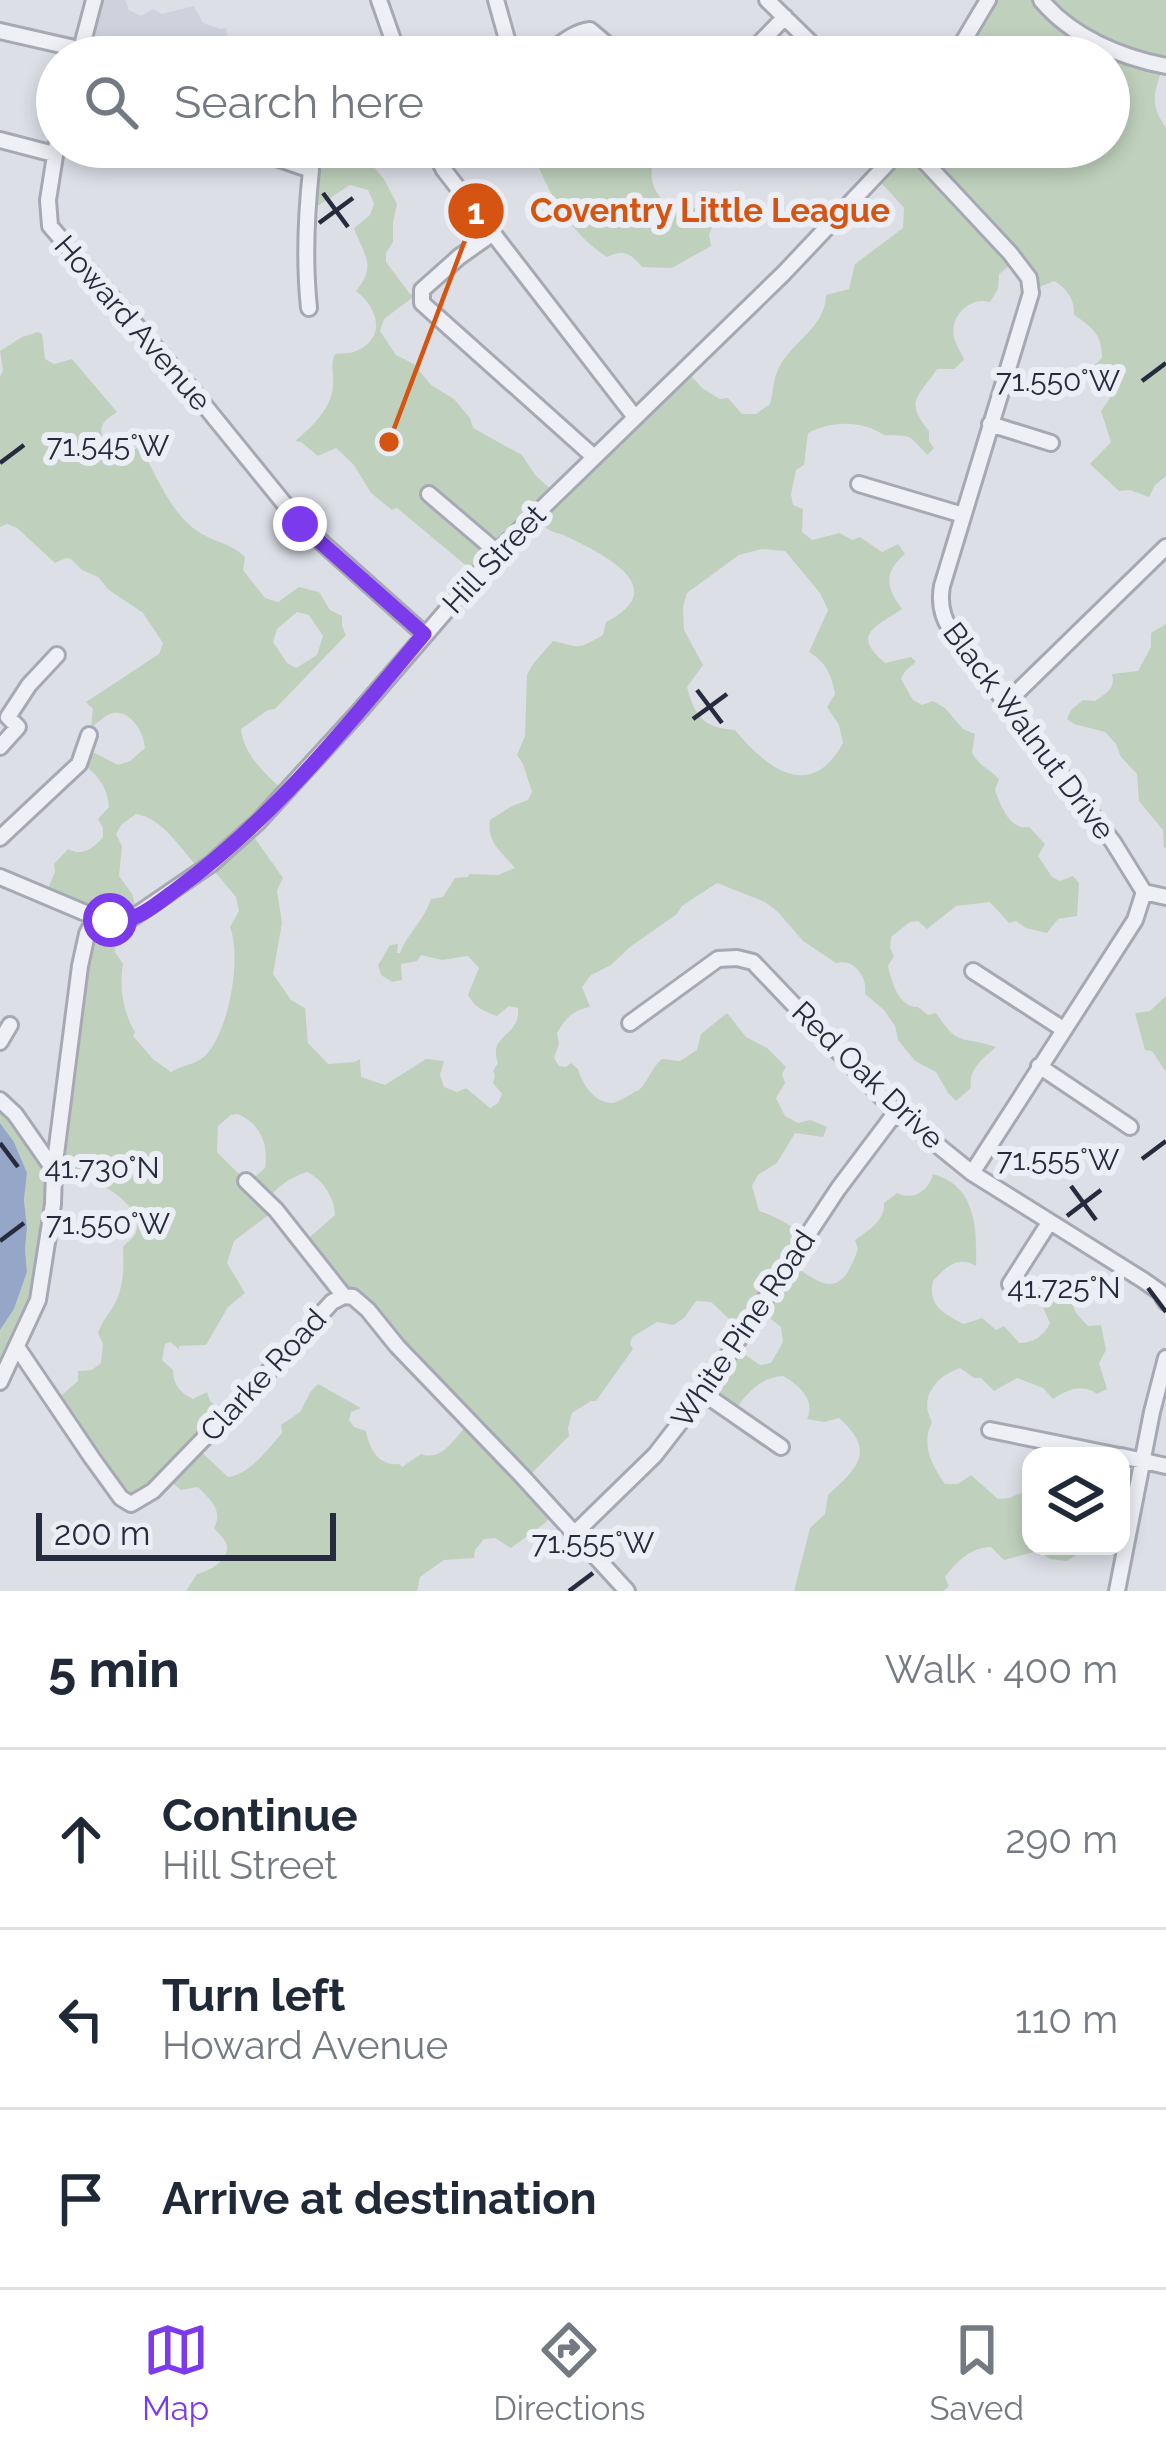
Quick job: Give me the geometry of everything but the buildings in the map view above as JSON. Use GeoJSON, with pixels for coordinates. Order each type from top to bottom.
{"type":"FeatureCollection","features":[{"type":"Feature","properties":{"kind":"street"},"geometry":{"type":"LineString","coordinates":[[84,36],[94,0]]}},
{"type":"Feature","properties":{"kind":"street"},"geometry":{"type":"LineString","coordinates":[[379,0],[392,36]]}},
{"type":"Feature","properties":{"kind":"street"},"geometry":{"type":"LineString","coordinates":[[496,0],[506,36]]}},
{"type":"Feature","properties":{"kind":"street"},"geometry":{"type":"LineString","coordinates":[[767,0],[804,36]]}},
{"type":"Feature","properties":{"kind":"street"},"geometry":{"type":"LineString","coordinates":[[967,36],[988,0]]}},
{"type":"Feature","properties":{"kind":"street"},"geometry":{"type":"LineString","coordinates":[[1041,0],[1085,36]]}},
{"type":"Feature","properties":{"kind":"street"},"geometry":{"type":"LineString","coordinates":[[766,36],[784,17]]}},
{"type":"Feature","properties":{"kind":"street"},"geometry":{"type":"LineString","coordinates":[[0,31],[36,41]]}},
{"type":"Feature","properties":{"kind":"street"},"geometry":{"type":"LineString","coordinates":[[1130,57],[1166,66]]}},
{"type":"Feature","properties":{"kind":"street"},"geometry":{"type":"LineString","coordinates":[[0,140],[36,145]]}},
{"type":"Feature","properties":{"kind":"street","name":"Howard Avenue"},"geometry":{"type":"LineString","coordinates":[[53,168],[50,226],[300,524],[424,634]]}},
{"type":"Feature","properties":{"kind":"street"},"geometry":{"type":"LineString","coordinates":[[305,168],[311,170],[304,269],[309,308]]}},
{"type":"Feature","properties":{"kind":"street"},"geometry":{"type":"LineString","coordinates":[[443,168],[634,416]]}},
{"type":"Feature","properties":{"kind":"street","name":"Hill Street"},"geometry":{"type":"LineString","coordinates":[[95,917],[132,918],[211,864],[258,822],[496,552],[886,168]]}},
{"type":"Feature","properties":{"kind":"street","name":"Black Walnut Drive"},"geometry":{"type":"LineString","coordinates":[[927,168],[1010,253],[1028,278],[1031,293],[941,586],[941,611],[946,624],[1113,842],[1144,892]]}},
{"type":"Feature","properties":{"kind":"street"},"geometry":{"type":"LineString","coordinates":[[493,233],[422,290],[422,303],[593,456]]}},
{"type":"Feature","properties":{"kind":"street"},"geometry":{"type":"LineString","coordinates":[[990,424],[1051,443]]}},
{"type":"Feature","properties":{"kind":"street"},"geometry":{"type":"LineString","coordinates":[[859,484],[963,515]]}},
{"type":"Feature","properties":{"kind":"street"},"geometry":{"type":"LineString","coordinates":[[429,494],[496,552]]}},
{"type":"Feature","properties":{"kind":"street"},"geometry":{"type":"LineString","coordinates":[[1006,703],[1166,548]]}},
{"type":"Feature","properties":{"kind":"street"},"geometry":{"type":"LineString","coordinates":[[0,747],[18,727],[8,717],[57,655]]}},
{"type":"Feature","properties":{"kind":"street"},"geometry":{"type":"LineString","coordinates":[[0,838],[79,764],[89,735]]}},
{"type":"Feature","properties":{"kind":"street"},"geometry":{"type":"LineString","coordinates":[[0,878],[95,917],[80,966],[38,1300],[0,1382]]}},
{"type":"Feature","properties":{"kind":"street"},"geometry":{"type":"LineString","coordinates":[[972,1173],[1135,920],[1144,892],[1166,897]]}},
{"type":"Feature","properties":{"kind":"street","name":"Red Oak Drive"},"geometry":{"type":"LineString","coordinates":[[630,1023],[718,958],[753,962],[896,1112],[972,1173],[1143,1280],[1166,1302]]}},
{"type":"Feature","properties":{"kind":"street"},"geometry":{"type":"LineString","coordinates":[[974,971],[1063,1029]]}},
{"type":"Feature","properties":{"kind":"street"},"geometry":{"type":"LineString","coordinates":[[0,1042],[10,1025]]}},
{"type":"Feature","properties":{"kind":"street"},"geometry":{"type":"LineString","coordinates":[[1039,1066],[1130,1127]]}},
{"type":"Feature","properties":{"kind":"street"},"geometry":{"type":"LineString","coordinates":[[0,1100],[54,1170]]}},
{"type":"Feature","properties":{"kind":"street","name":"White Pine Road"},"geometry":{"type":"LineString","coordinates":[[574,1533],[655,1455],[703,1393],[793,1254],[896,1112]]}},
{"type":"Feature","properties":{"kind":"street"},"geometry":{"type":"LineString","coordinates":[[246,1181],[276,1210],[344,1296]]}},
{"type":"Feature","properties":{"kind":"street"},"geometry":{"type":"LineString","coordinates":[[1010,1284],[1049,1223]]}},
{"type":"Feature","properties":{"kind":"street","name":"Clarke Road"},"geometry":{"type":"LineString","coordinates":[[16,1347],[121,1498],[131,1504],[154,1491],[332,1302],[344,1296],[353,1298],[627,1591]]}},
{"type":"Feature","properties":{"kind":"street"},"geometry":{"type":"LineString","coordinates":[[1117,1591],[1166,1358]]}},
{"type":"Feature","properties":{"kind":"street"},"geometry":{"type":"LineString","coordinates":[[703,1393],[781,1447]]}},
{"type":"Feature","properties":{"kind":"street"},"geometry":{"type":"LineString","coordinates":[[990,1430],[1075,1447]]}},
{"type":"Feature","properties":{"kind":"street"},"geometry":{"type":"LineString","coordinates":[[1130,1458],[1166,1466]]}},
{"type":"Feature","properties":{"kind":"shaded area"},"geometry":{"type":"Polygon","coordinates":[[[94,0],[125,0],[129,10],[141,16],[153,9],[162,14],[194,6],[203,23],[226,28],[228,36],[84,36],[94,0]]]}},
{"type":"Feature","properties":{"kind":"green space"},"geometry":{"type":"Polygon","coordinates":[[[987,0],[1166,0],[1166,65],[1155,97],[1166,128],[1166,476],[1149,497],[1119,491],[1090,464],[1111,442],[1101,411],[1110,398],[1088,371],[1102,358],[1098,337],[1074,315],[1062,287],[1054,281],[1030,291],[1014,262],[999,274],[998,289],[990,302],[975,302],[957,317],[953,332],[964,360],[954,369],[937,369],[916,399],[934,448],[927,455],[908,437],[856,425],[817,429],[808,433],[804,465],[796,470],[791,494],[793,505],[803,509],[802,532],[812,540],[840,533],[852,540],[860,537],[882,552],[898,544],[905,554],[889,580],[902,609],[871,632],[870,645],[885,663],[911,657],[916,662],[901,679],[913,700],[922,705],[933,701],[975,734],[972,753],[999,779],[995,790],[1007,816],[1016,825],[1029,827],[1045,844],[1038,856],[1052,877],[1060,881],[1073,876],[1079,883],[1077,916],[1058,919],[1047,933],[1016,921],[1009,923],[990,902],[956,906],[927,929],[918,921],[910,922],[891,937],[894,956],[888,966],[901,999],[928,1015],[936,1013],[956,1036],[996,1047],[974,1070],[971,1088],[956,1101],[936,1072],[915,1061],[898,1040],[884,1010],[865,994],[864,981],[854,966],[836,963],[803,941],[765,902],[717,883],[611,965],[591,975],[582,987],[590,1007],[563,1023],[554,1058],[559,1066],[571,1063],[578,1069],[594,1096],[615,1102],[639,1090],[662,1059],[680,1061],[697,1050],[701,1034],[727,1013],[746,1037],[767,1048],[786,1067],[785,1083],[776,1098],[785,1116],[827,1127],[823,1137],[795,1133],[777,1163],[758,1175],[752,1186],[759,1211],[803,1235],[789,1262],[821,1282],[837,1282],[858,1249],[855,1240],[879,1220],[884,1203],[897,1193],[920,1193],[933,1174],[966,1198],[976,1237],[976,1266],[957,1262],[933,1281],[935,1303],[945,1313],[964,1324],[982,1318],[996,1330],[1004,1326],[1019,1343],[1029,1342],[1050,1323],[1036,1292],[1049,1288],[1060,1293],[1074,1286],[1077,1314],[1088,1326],[1101,1325],[1106,1350],[1099,1363],[1107,1389],[1097,1394],[1075,1389],[1053,1399],[1043,1388],[1017,1378],[994,1391],[960,1368],[937,1382],[927,1404],[932,1422],[928,1446],[945,1484],[958,1484],[971,1475],[998,1499],[1022,1493],[1023,1555],[1004,1560],[991,1547],[971,1553],[945,1577],[949,1586],[943,1591],[794,1591],[810,1528],[825,1514],[828,1495],[859,1459],[857,1441],[839,1418],[807,1419],[808,1399],[783,1376],[760,1383],[733,1413],[703,1393],[734,1347],[760,1365],[771,1363],[783,1342],[781,1327],[758,1309],[741,1330],[711,1302],[696,1301],[674,1325],[657,1322],[632,1337],[633,1349],[596,1401],[572,1413],[569,1436],[526,1479],[554,1513],[511,1548],[495,1538],[484,1539],[474,1558],[444,1560],[420,1577],[417,1591],[186,1591],[197,1574],[226,1554],[226,1543],[214,1528],[214,1505],[198,1487],[181,1490],[167,1478],[127,1503],[55,1401],[78,1381],[78,1371],[92,1370],[101,1363],[103,1344],[98,1333],[119,1293],[123,1247],[136,1232],[129,1206],[103,1186],[85,1180],[54,1180],[41,1278],[0,1381],[0,1330],[14,1309],[27,1272],[27,1173],[0,1123],[0,1101],[49,1165],[92,920],[45,896],[54,864],[68,849],[87,850],[103,837],[98,819],[109,807],[108,799],[101,782],[81,762],[85,748],[118,765],[145,748],[138,728],[123,714],[110,714],[91,727],[93,709],[86,702],[159,654],[163,643],[143,613],[98,577],[71,559],[55,563],[17,528],[0,527],[0,351],[22,337],[42,334],[45,359],[54,364],[72,359],[117,412],[103,424],[95,442],[97,450],[111,459],[140,447],[182,517],[202,534],[245,557],[243,570],[265,598],[278,602],[299,587],[319,592],[330,610],[342,616],[346,635],[275,709],[241,729],[251,756],[284,791],[249,830],[283,878],[277,890],[282,923],[273,974],[291,1000],[305,1008],[308,1043],[328,1064],[360,1059],[361,1077],[385,1085],[426,1059],[444,1061],[440,1075],[444,1087],[457,1092],[466,1088],[490,1108],[502,1094],[493,1083],[497,1046],[515,1025],[518,1008],[509,1006],[497,1016],[474,1003],[468,995],[479,968],[468,956],[442,960],[421,955],[417,961],[401,964],[402,980],[392,982],[381,975],[378,965],[390,945],[398,944],[400,953],[431,899],[443,897],[455,878],[498,875],[515,868],[496,846],[489,828],[490,820],[528,800],[532,792],[517,755],[525,736],[527,675],[553,641],[578,646],[603,635],[606,622],[634,596],[633,584],[612,562],[550,530],[534,515],[475,573],[397,508],[392,510],[371,493],[354,465],[336,448],[318,456],[295,441],[329,401],[335,354],[366,345],[376,330],[374,313],[356,291],[367,266],[354,228],[370,215],[374,204],[368,190],[350,185],[319,205],[309,203],[314,168],[374,168],[384,179],[397,204],[386,262],[410,294],[416,295],[384,319],[380,331],[396,355],[414,364],[431,385],[454,399],[473,428],[522,455],[555,493],[686,370],[702,388],[720,399],[728,398],[742,414],[756,414],[770,404],[781,364],[819,318],[826,295],[849,289],[855,264],[903,228],[904,208],[875,176],[883,168],[1130,168],[1130,36],[965,36],[987,0]],[[762,549],[739,555],[687,593],[684,630],[703,665],[687,687],[703,719],[735,730],[775,767],[803,775],[830,761],[843,743],[839,725],[827,707],[835,694],[830,675],[809,652],[828,610],[785,551],[762,549]],[[297,612],[277,629],[273,642],[296,668],[317,655],[323,636],[309,615],[297,612]],[[136,814],[116,834],[122,846],[119,876],[137,912],[114,921],[115,952],[123,964],[123,999],[133,1036],[171,1072],[205,1056],[221,1030],[234,975],[230,927],[239,911],[236,897],[210,866],[201,871],[172,836],[136,814]],[[238,1114],[218,1126],[217,1152],[248,1183],[265,1168],[266,1151],[252,1123],[238,1114]],[[307,1172],[280,1187],[266,1201],[274,1211],[234,1241],[227,1263],[245,1293],[228,1307],[206,1345],[179,1349],[165,1344],[162,1360],[173,1370],[181,1391],[193,1399],[207,1392],[225,1413],[196,1447],[228,1477],[258,1460],[282,1433],[281,1425],[300,1412],[318,1384],[361,1408],[351,1412],[349,1420],[366,1431],[372,1450],[381,1459],[402,1467],[421,1454],[442,1451],[469,1423],[302,1244],[335,1215],[318,1179],[307,1172]]]}},
{"type":"Feature","properties":{"kind":"green space"},"geometry":{"type":"Polygon","coordinates":[[[540,168],[652,168],[655,190],[670,207],[684,214],[703,203],[713,226],[711,246],[672,268],[642,267],[622,253],[607,257],[581,235],[540,168]]]}},
{"type":"Feature","properties":{"kind":"green space"},"geometry":{"type":"Polygon","coordinates":[[[1166,624],[1164,849],[1163,830],[1139,801],[1137,774],[1116,744],[1105,732],[1067,719],[1083,700],[1095,701],[1109,690],[1112,674],[1138,671],[1151,647],[1151,633],[1166,624]]]}},
{"type":"Feature","properties":{"kind":"green space"},"geometry":{"type":"Polygon","coordinates":[[[1166,996],[1166,1072],[1152,1051],[1145,1050],[1135,1013],[1150,1011],[1166,996]]]}},
{"type":"Feature","properties":{"kind":"green space"},"geometry":{"type":"Polygon","coordinates":[[[1044,1555],[1076,1555],[1067,1561],[1044,1555]]]}},
{"type":"Feature","properties":{"kind":"water"},"geometry":{"type":"Polygon","coordinates":[[[0,1123],[27,1173],[27,1272],[14,1309],[0,1330],[0,1123]]]}},
{"type":"Feature","properties":{"kind":"place","name":"Coventry Little League"},"geometry":{"type":"Point","coordinates":[389,442]}},
{"type":"Feature","properties":{"kind":"route"},"geometry":{"type":"LineString","coordinates":[[110,920],[132,918],[158,902],[258,822],[424,634],[300,524]]}}]}
